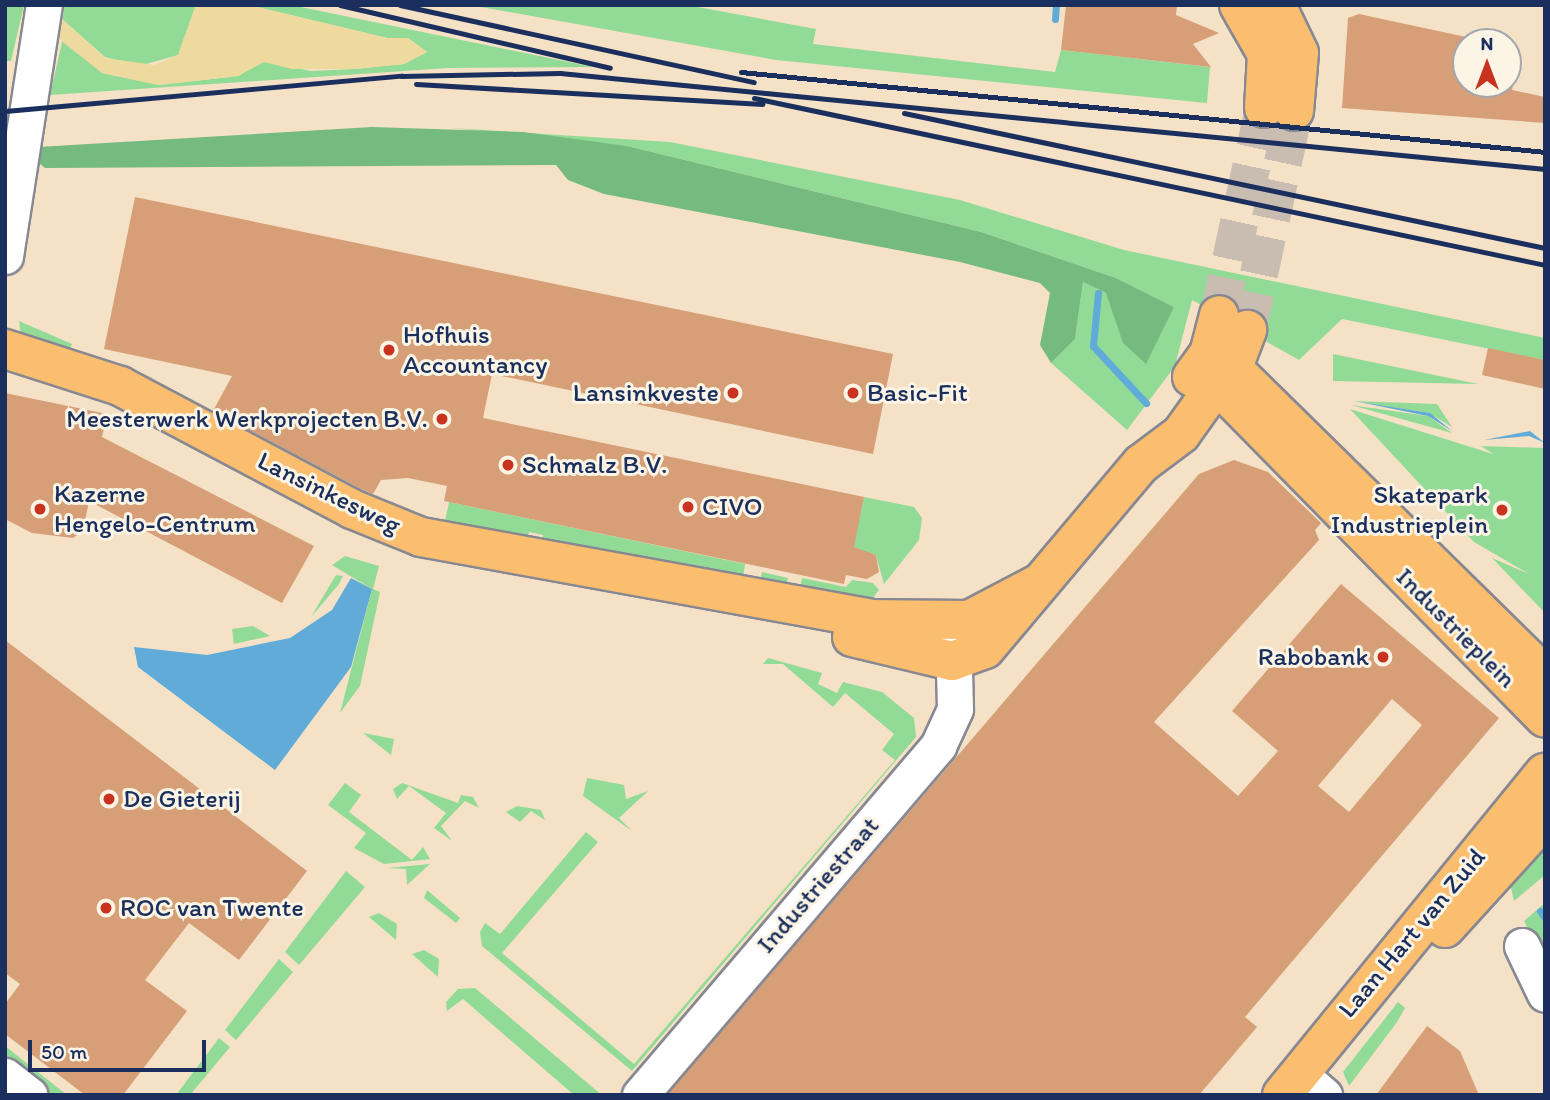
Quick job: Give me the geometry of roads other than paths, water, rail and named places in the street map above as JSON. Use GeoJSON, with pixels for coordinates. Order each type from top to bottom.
{"type":"FeatureCollection","features":[{"type":"Feature","properties":{"kind":"main road"},"geometry":{"type":"LineString","coordinates":[[1239,5],[1267,54],[1279,109],[1299,53],[1276,5]]}},
{"type":"Feature","properties":{"kind":"main road","name":"Lansinkesweg"},"geometry":{"type":"LineString","coordinates":[[5,349],[120,386],[393,528],[752,601],[870,619],[953,621]]}},
{"type":"Feature","properties":{"kind":"main road"},"geometry":{"type":"LineString","coordinates":[[1181,434],[1225,349]]}},
{"type":"Feature","properties":{"kind":"main road"},"geometry":{"type":"LineString","coordinates":[[1140,464],[1146,437],[1225,349]]}},
{"type":"Feature","properties":{"kind":"main road","name":"Industrieplein"},"geometry":{"type":"LineString","coordinates":[[1225,349],[1262,430],[1545,718]]}},
{"type":"Feature","properties":{"kind":"main road","name":"Industrieplein"},"geometry":{"type":"LineString","coordinates":[[1225,349],[1545,675]]}},
{"type":"Feature","properties":{"kind":"main road"},"geometry":{"type":"LineString","coordinates":[[953,661],[1003,634],[1038,584],[1140,464],[1181,434],[1212,421],[1262,430]]}},
{"type":"Feature","properties":{"kind":"main road"},"geometry":{"type":"LineString","coordinates":[[953,621],[968,621],[1038,584]]}},
{"type":"Feature","properties":{"kind":"main road","name":"Lansinkesweg"},"geometry":{"type":"LineString","coordinates":[[752,601],[782,619],[953,661]]}},
{"type":"Feature","properties":{"kind":"main road","name":"Laan Hart van Zuid"},"geometry":{"type":"LineString","coordinates":[[1305,1092],[1388,957],[1545,773]]}},
{"type":"Feature","properties":{"kind":"main road","name":"Laan Hart van Zuid"},"geometry":{"type":"LineString","coordinates":[[1305,1092],[1427,946],[1545,818]]}},
{"type":"Feature","properties":{"kind":"street"},"geometry":{"type":"LineString","coordinates":[[5,256],[44,5]]}},
{"type":"Feature","properties":{"kind":"street","name":"Industriestraat"},"geometry":{"type":"LineString","coordinates":[[640,1095],[938,746],[955,709],[953,621]]}},
{"type":"Feature","properties":{"kind":"street"},"geometry":{"type":"LineString","coordinates":[[1522,946],[1545,994]]}},
{"type":"Feature","properties":{"kind":"street"},"geometry":{"type":"LineString","coordinates":[[5,1076],[29,1095]]}},
{"type":"Feature","properties":{"kind":"water"},"geometry":{"type":"Polygon","coordinates":[[[1354,401],[1430,413],[1452,431],[1428,416],[1354,401]]]}},
{"type":"Feature","properties":{"kind":"water"},"geometry":{"type":"Polygon","coordinates":[[[1530,431],[1545,443],[1529,436],[1484,440],[1530,431]]]}},
{"type":"Feature","properties":{"kind":"water"},"geometry":{"type":"Polygon","coordinates":[[[351,578],[372,589],[351,667],[275,770],[138,667],[134,647],[207,655],[290,638],[332,610],[351,578]]]}},
{"type":"Feature","properties":{"kind":"waterway"},"geometry":{"type":"LineString","coordinates":[[1055,19],[1056,5]]}},
{"type":"Feature","properties":{"kind":"waterway"},"geometry":{"type":"LineString","coordinates":[[1098,293],[1093,346],[1146,403]]}},
{"type":"Feature","properties":{"kind":"waterway"},"geometry":{"type":"LineString","coordinates":[[1540,911],[1545,918]]}},
{"type":"Feature","properties":{"kind":"tunnel"},"geometry":{"type":"LineString","coordinates":[[1219,315],[1264,108]]}},
{"type":"Feature","properties":{"kind":"tunnel"},"geometry":{"type":"LineString","coordinates":[[1247,330],[1294,111]]}},
{"type":"Feature","properties":{"kind":"railway"},"geometry":{"type":"LineString","coordinates":[[340,5],[610,68]]}},
{"type":"Feature","properties":{"kind":"railway"},"geometry":{"type":"LineString","coordinates":[[400,5],[754,82]]}},
{"type":"Feature","properties":{"kind":"railway"},"geometry":{"type":"LineString","coordinates":[[741,72],[1545,152]]}},
{"type":"Feature","properties":{"kind":"railway"},"geometry":{"type":"LineString","coordinates":[[5,111],[401,76],[560,73],[1545,169]]}},
{"type":"Feature","properties":{"kind":"railway"},"geometry":{"type":"LineString","coordinates":[[416,84],[762,104]]}},
{"type":"Feature","properties":{"kind":"railway"},"geometry":{"type":"LineString","coordinates":[[754,98],[1545,265]]}},
{"type":"Feature","properties":{"kind":"railway"},"geometry":{"type":"LineString","coordinates":[[904,113],[1545,248]]}},
{"type":"Feature","properties":{"kind":"place","name":"Hofhuis Accountancy"},"geometry":{"type":"Point","coordinates":[389,350]}},
{"type":"Feature","properties":{"kind":"place","name":"Lansinkveste"},"geometry":{"type":"Point","coordinates":[733,393]}},
{"type":"Feature","properties":{"kind":"place","name":"Basic-Fit"},"geometry":{"type":"Point","coordinates":[853,393]}},
{"type":"Feature","properties":{"kind":"place","name":"Meesterwerk Werkprojecten B.V."},"geometry":{"type":"Point","coordinates":[442,419]}},
{"type":"Feature","properties":{"kind":"place","name":"Schmalz B.V."},"geometry":{"type":"Point","coordinates":[508,465]}},
{"type":"Feature","properties":{"kind":"place","name":"CIVO"},"geometry":{"type":"Point","coordinates":[688,507]}},
{"type":"Feature","properties":{"kind":"place","name":"Kazerne Hengelo-Centrum"},"geometry":{"type":"Point","coordinates":[40,509]}},
{"type":"Feature","properties":{"kind":"place","name":"Skatepark Industrieplein"},"geometry":{"type":"Point","coordinates":[1502,510]}},
{"type":"Feature","properties":{"kind":"place","name":"Rabobank"},"geometry":{"type":"Point","coordinates":[1383,657]}},
{"type":"Feature","properties":{"kind":"place","name":"De Gieterij"},"geometry":{"type":"Point","coordinates":[109,799]}},
{"type":"Feature","properties":{"kind":"place","name":"ROC van Twente"},"geometry":{"type":"Point","coordinates":[106,908]}}]}
